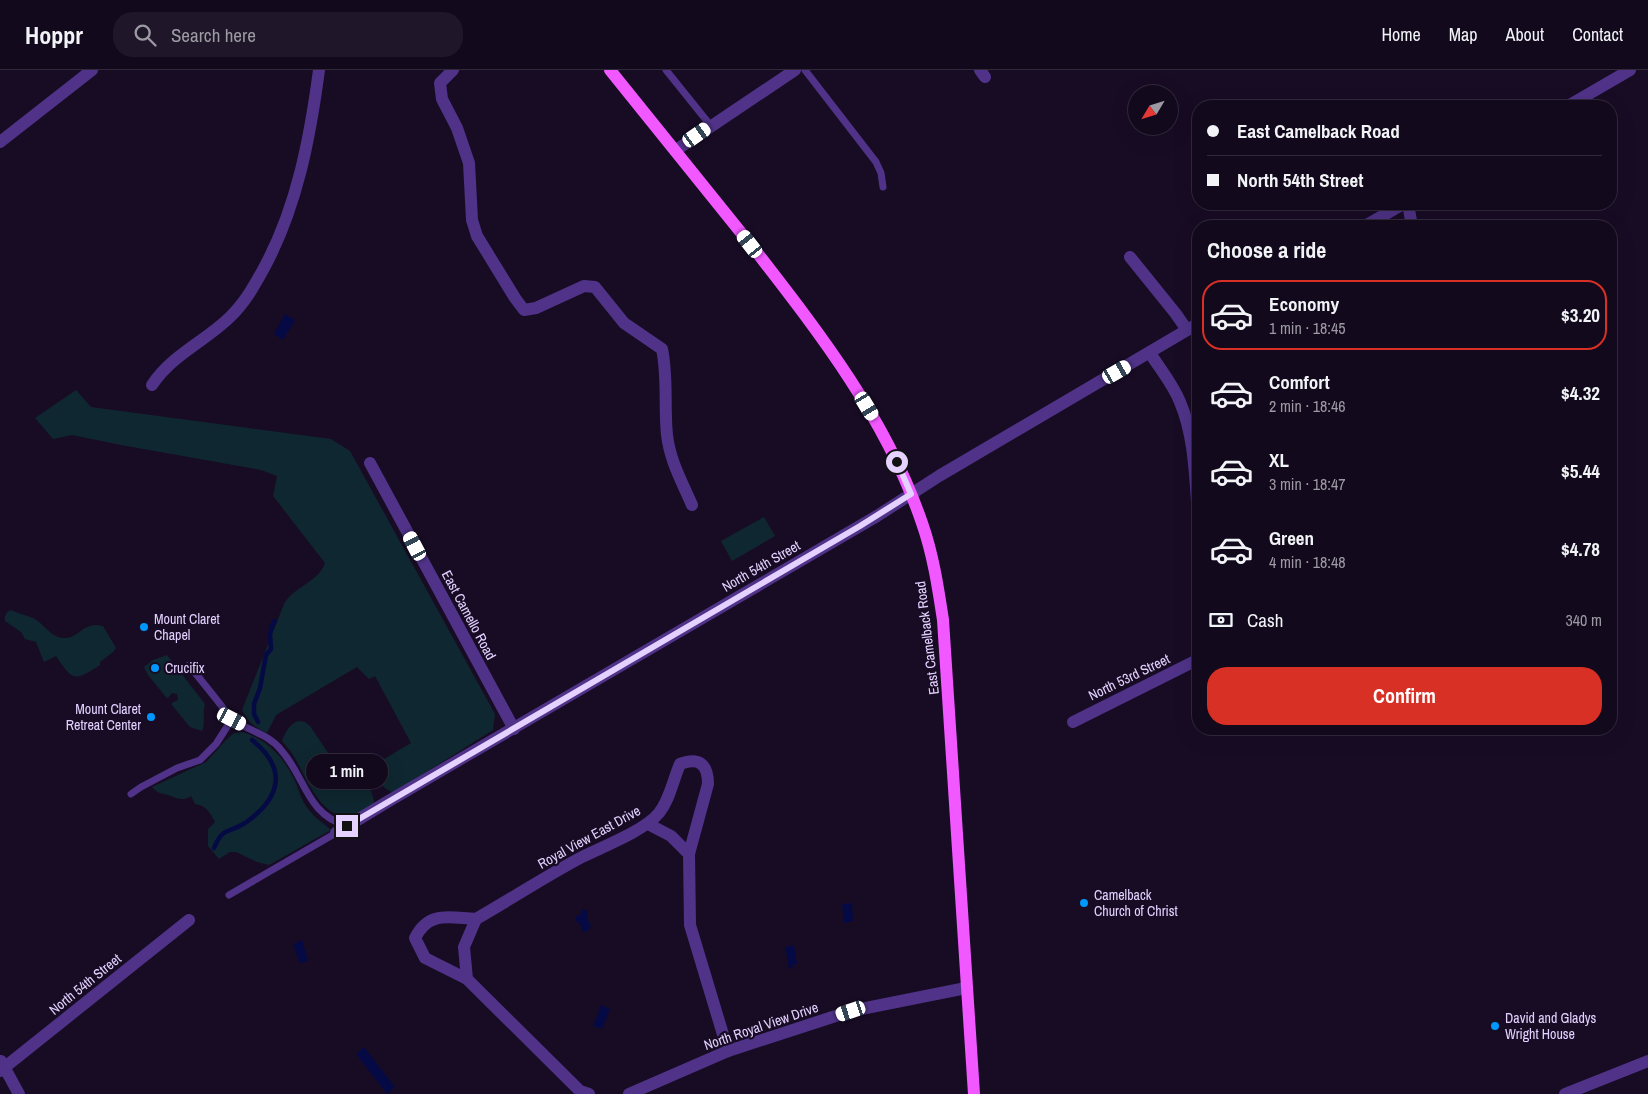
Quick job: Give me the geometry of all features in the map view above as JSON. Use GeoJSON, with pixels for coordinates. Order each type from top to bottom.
{"type":"FeatureCollection","features":[{"type":"Feature","properties":{"kind":"main road","name":"East Camelback Road"},"geometry":{"type":"LineString","coordinates":[[610,70],[676,150],[826,343],[875,419],[890,446],[911,494],[930,550],[943,620],[974,1094]]}},
{"type":"Feature","properties":{"kind":"street"},"geometry":{"type":"LineString","coordinates":[[0,142],[92,70]]}},
{"type":"Feature","properties":{"kind":"street"},"geometry":{"type":"LineString","coordinates":[[152,385],[160,373],[178,356],[229,318],[250,294],[262,272],[290,210],[302,168],[319,70]]}},
{"type":"Feature","properties":{"kind":"street"},"geometry":{"type":"LineString","coordinates":[[453,70],[440,83],[442,98],[457,128],[469,162],[472,220],[477,236],[514,298],[524,310],[536,308],[584,286],[595,287],[624,323],[662,349],[665,362],[667,435],[673,464],[692,505]]}},
{"type":"Feature","properties":{"kind":"street"},"geometry":{"type":"LineString","coordinates":[[676,150],[795,70]]}},
{"type":"Feature","properties":{"kind":"street"},"geometry":{"type":"LineString","coordinates":[[1578,100],[1630,70]]}},
{"type":"Feature","properties":{"kind":"street"},"geometry":{"type":"LineString","coordinates":[[1375,220],[1393,210]]}},
{"type":"Feature","properties":{"kind":"street"},"geometry":{"type":"LineString","coordinates":[[1130,257],[1187,330]]}},
{"type":"Feature","properties":{"kind":"street","name":"North 54th Street"},"geometry":{"type":"LineString","coordinates":[[342,830],[868,521],[1192,327]]}},
{"type":"Feature","properties":{"kind":"street"},"geometry":{"type":"LineString","coordinates":[[1150,353],[1175,390],[1186,416],[1192,446]]}},
{"type":"Feature","properties":{"kind":"street","name":"East Camello Road"},"geometry":{"type":"LineString","coordinates":[[370,463],[514,729]]}},
{"type":"Feature","properties":{"kind":"street","name":"North 53rd Street"},"geometry":{"type":"LineString","coordinates":[[1073,722],[1192,662]]}},
{"type":"Feature","properties":{"kind":"street","name":"Royal View East Drive"},"geometry":{"type":"LineString","coordinates":[[476,919],[581,858],[648,824],[660,812],[670,793],[680,764],[691,760],[702,764],[708,772],[708,784],[689,854]]}},
{"type":"Feature","properties":{"kind":"street"},"geometry":{"type":"LineString","coordinates":[[648,824],[671,836],[689,854],[690,925],[728,1051]]}},
{"type":"Feature","properties":{"kind":"street"},"geometry":{"type":"LineString","coordinates":[[467,979],[464,947],[476,919],[443,917],[429,920],[420,928],[414,938],[425,958],[467,979],[580,1091],[588,1094]]}},
{"type":"Feature","properties":{"kind":"street","name":"North 54th Street"},"geometry":{"type":"LineString","coordinates":[[2,1066],[189,920]]}},
{"type":"Feature","properties":{"kind":"street","name":"North Royal View Drive"},"geometry":{"type":"LineString","coordinates":[[630,1094],[728,1051],[851,1011],[966,988]]}},
{"type":"Feature","properties":{"kind":"street"},"geometry":{"type":"LineString","coordinates":[[1565,1094],[1648,1061]]}},
{"type":"Feature","properties":{"kind":"street"},"geometry":{"type":"LineString","coordinates":[[2,1066],[19,1094]]}},
{"type":"Feature","properties":{"kind":"lane"},"geometry":{"type":"LineString","coordinates":[[666,70],[711,126]]}},
{"type":"Feature","properties":{"kind":"lane"},"geometry":{"type":"LineString","coordinates":[[805,70],[876,162],[881,173],[883,187]]}},
{"type":"Feature","properties":{"kind":"lane"},"geometry":{"type":"LineString","coordinates":[[189,665],[232,719],[276,744],[290,762],[309,798],[320,812],[342,830],[229,895]]}},
{"type":"Feature","properties":{"kind":"lane"},"geometry":{"type":"LineString","coordinates":[[131,794],[173,770],[200,760],[216,744],[232,719]]}},
{"type":"Feature","properties":{"kind":"shaded area"},"geometry":{"type":"Polygon","coordinates":[[[285,314],[295,320],[283,340],[274,334],[285,314]]]}},
{"type":"Feature","properties":{"kind":"shaded area"},"geometry":{"type":"Polygon","coordinates":[[[76,390],[91,407],[331,439],[350,451],[495,714],[493,730],[393,793],[385,788],[376,778],[374,765],[411,743],[375,676],[369,679],[357,667],[276,715],[267,733],[252,724],[242,710],[284,604],[293,593],[312,580],[322,570],[325,563],[273,496],[277,476],[261,470],[72,435],[53,439],[35,418],[76,390]]]}},
{"type":"Feature","properties":{"kind":"shaded area"},"geometry":{"type":"Polygon","coordinates":[[[764,517],[775,536],[732,561],[721,541],[764,517]]]}},
{"type":"Feature","properties":{"kind":"shaded area"},"geometry":{"type":"Polygon","coordinates":[[[10,610],[33,618],[52,634],[61,638],[71,637],[87,627],[103,626],[116,648],[100,662],[100,665],[85,674],[75,676],[66,670],[56,656],[44,662],[36,642],[25,639],[21,632],[5,621],[6,615],[10,610]]]}},
{"type":"Feature","properties":{"kind":"shaded area"},"geometry":{"type":"Polygon","coordinates":[[[167,655],[205,704],[202,731],[190,727],[172,705],[172,703],[178,700],[177,694],[172,693],[168,698],[166,697],[148,675],[144,667],[153,660],[167,655]]]}},
{"type":"Feature","properties":{"kind":"shaded area"},"geometry":{"type":"Polygon","coordinates":[[[299,721],[305,722],[310,726],[345,778],[349,776],[366,785],[372,792],[374,803],[357,814],[343,816],[332,812],[323,805],[308,784],[292,753],[282,741],[290,726],[299,721]]]}},
{"type":"Feature","properties":{"kind":"shaded area"},"geometry":{"type":"Polygon","coordinates":[[[243,732],[259,739],[278,755],[295,780],[308,810],[331,830],[269,865],[257,862],[236,852],[230,852],[219,859],[208,846],[208,829],[215,822],[207,810],[195,804],[191,796],[186,799],[179,799],[158,792],[152,787],[206,762],[234,733],[243,732]]]}},
{"type":"Feature","properties":{"kind":"shaded area"},"geometry":{"type":"Polygon","coordinates":[[[852,903],[853,921],[844,923],[842,904],[852,903]]]}},
{"type":"Feature","properties":{"kind":"shaded area"},"geometry":{"type":"Polygon","coordinates":[[[582,909],[588,911],[587,918],[591,926],[588,931],[583,932],[575,919],[575,917],[581,914],[582,909]]]}},
{"type":"Feature","properties":{"kind":"shaded area"},"geometry":{"type":"Polygon","coordinates":[[[301,940],[308,961],[300,963],[293,945],[301,940]]]}},
{"type":"Feature","properties":{"kind":"shaded area"},"geometry":{"type":"Polygon","coordinates":[[[794,945],[797,964],[792,965],[793,968],[789,969],[785,947],[794,945]]]}},
{"type":"Feature","properties":{"kind":"shaded area"},"geometry":{"type":"Polygon","coordinates":[[[601,1005],[610,1009],[602,1029],[593,1026],[601,1005]]]}},
{"type":"Feature","properties":{"kind":"shaded area"},"geometry":{"type":"Polygon","coordinates":[[[364,1047],[395,1087],[387,1094],[356,1054],[364,1047]]]}},
{"type":"Feature","properties":{"kind":"waterway"},"geometry":{"type":"LineString","coordinates":[[258,722],[254,714],[254,704],[260,688],[266,655],[271,649],[270,634],[275,621]]}},
{"type":"Feature","properties":{"kind":"waterway"},"geometry":{"type":"LineString","coordinates":[[214,848],[223,833],[245,823],[266,804],[273,793],[276,783],[275,772],[264,751],[252,740]]}},
{"type":"Feature","properties":{"kind":"place","name":"Mount Claret Chapel"},"geometry":{"type":"Point","coordinates":[144,627]}},
{"type":"Feature","properties":{"kind":"place","name":"Crucifix"},"geometry":{"type":"Point","coordinates":[155,668]}},
{"type":"Feature","properties":{"kind":"place","name":"Mount Claret Retreat Center"},"geometry":{"type":"Point","coordinates":[151,717]}},
{"type":"Feature","properties":{"kind":"place","name":"Camelback Church of Christ"},"geometry":{"type":"Point","coordinates":[1084,903]}},
{"type":"Feature","properties":{"kind":"place","name":"David and Gladys Wright House"},"geometry":{"type":"Point","coordinates":[1495,1026]}},
{"type":"Feature","properties":{"kind":"route"},"geometry":{"type":"LineString","coordinates":[[347,826],[877,516],[911,494],[897,462]]}}]}
